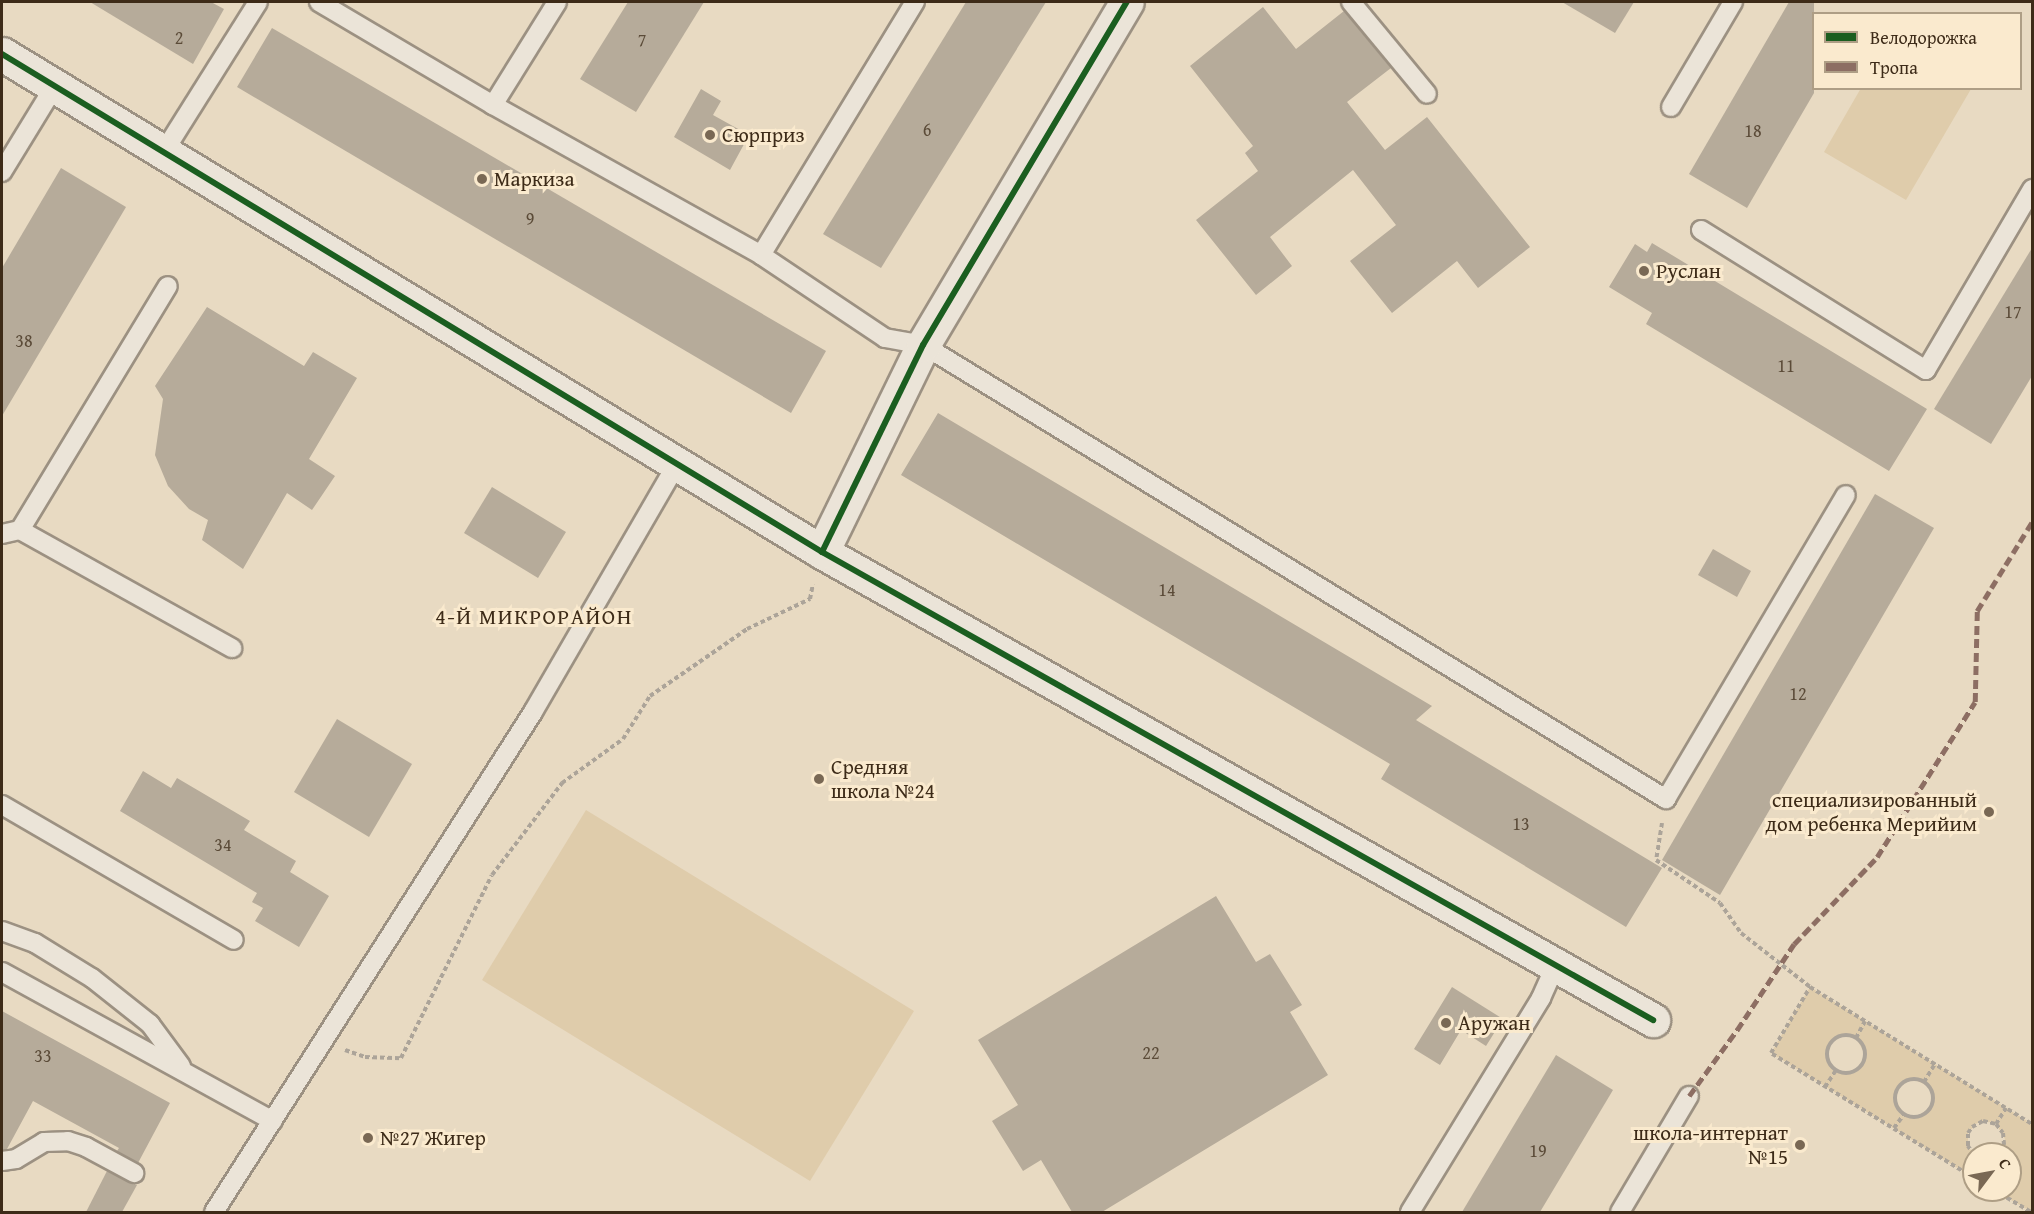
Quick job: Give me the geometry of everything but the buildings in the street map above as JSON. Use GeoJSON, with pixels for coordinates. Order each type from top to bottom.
{"type":"FeatureCollection","features":[{"type":"Feature","properties":{"kind":"street"},"geometry":{"type":"LineString","coordinates":[[822,552],[923,345],[1127,2]]}},
{"type":"Feature","properties":{"kind":"street"},"geometry":{"type":"LineString","coordinates":[[2,54],[822,552],[1653,1020]]}},
{"type":"Feature","properties":{"kind":"lane"},"geometry":{"type":"LineString","coordinates":[[163,153],[258,2]]}},
{"type":"Feature","properties":{"kind":"lane"},"geometry":{"type":"LineString","coordinates":[[318,2],[493,105],[761,255],[885,338],[923,345],[1666,799],[1846,495]]}},
{"type":"Feature","properties":{"kind":"lane"},"geometry":{"type":"LineString","coordinates":[[493,105],[557,2]]}},
{"type":"Feature","properties":{"kind":"lane"},"geometry":{"type":"LineString","coordinates":[[761,255],[915,2]]}},
{"type":"Feature","properties":{"kind":"lane"},"geometry":{"type":"LineString","coordinates":[[1351,2],[1427,94]]}},
{"type":"Feature","properties":{"kind":"lane"},"geometry":{"type":"LineString","coordinates":[[1671,107],[1733,2]]}},
{"type":"Feature","properties":{"kind":"lane"},"geometry":{"type":"LineString","coordinates":[[2,172],[54,87]]}},
{"type":"Feature","properties":{"kind":"lane"},"geometry":{"type":"LineString","coordinates":[[1701,230],[1926,370],[2032,189]]}},
{"type":"Feature","properties":{"kind":"lane"},"geometry":{"type":"LineString","coordinates":[[20,530],[168,286]]}},
{"type":"Feature","properties":{"kind":"lane"},"geometry":{"type":"LineString","coordinates":[[214,1212],[324,1043],[533,712],[677,464]]}},
{"type":"Feature","properties":{"kind":"lane"},"geometry":{"type":"LineString","coordinates":[[2,534],[20,530],[232,648]]}},
{"type":"Feature","properties":{"kind":"lane"},"geometry":{"type":"LineString","coordinates":[[2,805],[234,940]]}},
{"type":"Feature","properties":{"kind":"lane"},"geometry":{"type":"LineString","coordinates":[[2,931],[35,943],[92,978],[150,1024],[185,1071]]}},
{"type":"Feature","properties":{"kind":"lane"},"geometry":{"type":"LineString","coordinates":[[1410,1212],[1541,998],[1556,965]]}},
{"type":"Feature","properties":{"kind":"lane"},"geometry":{"type":"LineString","coordinates":[[2,972],[273,1121]]}},
{"type":"Feature","properties":{"kind":"lane"},"geometry":{"type":"LineString","coordinates":[[1620,1212],[1689,1096]]}},
{"type":"Feature","properties":{"kind":"lane"},"geometry":{"type":"LineString","coordinates":[[2,1161],[16,1159],[44,1142],[68,1141],[134,1173]]}},
{"type":"Feature","properties":{"kind":"path"},"geometry":{"type":"LineString","coordinates":[[324,1043],[365,1057],[401,1058],[492,875],[562,783],[623,739],[650,696],[747,629],[810,599],[822,552]]}},
{"type":"Feature","properties":{"kind":"path"},"geometry":{"type":"LineString","coordinates":[[1666,799],[1656,860],[1720,903],[1741,933],[1810,987],[2032,1124]]}},
{"type":"Feature","properties":{"kind":"path"},"geometry":{"type":"LineString","coordinates":[[1810,987],[1771,1053],[1962,1170]]}},
{"type":"Feature","properties":{"kind":"path"},"geometry":{"type":"LineString","coordinates":[[1856,1038],[1865,1021]]}},
{"type":"Feature","properties":{"kind":"path"},"geometry":{"type":"LineString","coordinates":[[1839,1036],[1856,1038],[1864,1048],[1860,1066],[1848,1073],[1836,1070],[1828,1061],[1829,1044],[1839,1036]]}},
{"type":"Feature","properties":{"kind":"path"},"geometry":{"type":"LineString","coordinates":[[1924,1082],[1935,1064]]}},
{"type":"Feature","properties":{"kind":"path"},"geometry":{"type":"LineString","coordinates":[[1826,1087],[1836,1070]]}},
{"type":"Feature","properties":{"kind":"path"},"geometry":{"type":"LineString","coordinates":[[1912,1079],[1924,1082],[1933,1098],[1928,1110],[1916,1117],[1904,1114],[1896,1105],[1898,1088],[1912,1079]]}},
{"type":"Feature","properties":{"kind":"path"},"geometry":{"type":"LineString","coordinates":[[1996,1124],[2006,1108]]}},
{"type":"Feature","properties":{"kind":"path"},"geometry":{"type":"LineString","coordinates":[[1894,1129],[1904,1114]]}},
{"type":"Feature","properties":{"kind":"path"},"geometry":{"type":"LineString","coordinates":[[1968,1142],[1972,1128],[1983,1122],[1996,1124]]}},
{"type":"Feature","properties":{"kind":"path"},"geometry":{"type":"LineString","coordinates":[[1996,1124],[2005,1139],[2004,1142]]}},
{"type":"Feature","properties":{"kind":"path"},"geometry":{"type":"LineString","coordinates":[[2014,1202],[2031,1212]]}},
{"type":"Feature","properties":{"kind":"shaded area"},"geometry":{"type":"Polygon","coordinates":[[[1860,90],[1970,90],[1906,200],[1824,152],[1860,90]]]}},
{"type":"Feature","properties":{"kind":"shaded area"},"geometry":{"type":"Polygon","coordinates":[[[586,810],[914,1011],[810,1181],[482,980],[586,810]]]}},
{"type":"Feature","properties":{"kind":"shaded area"},"geometry":{"type":"Polygon","coordinates":[[[1810,987],[2032,1124],[2032,1212],[2015,1202],[2022,1202],[2022,1142],[2004,1142],[2005,1139],[1996,1124],[1977,1123],[1968,1133],[1968,1142],[1962,1142],[1962,1171],[1771,1053],[1810,987]],[[1844,1035],[1829,1044],[1827,1055],[1835,1070],[1848,1073],[1860,1066],[1865,1054],[1856,1038],[1844,1035]],[[1912,1079],[1898,1088],[1895,1099],[1904,1114],[1916,1117],[1928,1110],[1933,1098],[1929,1086],[1912,1079]]]}},
{"type":"Feature","properties":{"kind":"marked path"},"geometry":{"type":"LineString","coordinates":[[1689,1096],[1737,1030],[1794,944],[1877,857],[1975,702],[1977,611],[2032,522]]}},
{"type":"Feature","properties":{"kind":"cycle path"},"geometry":{"type":"LineString","coordinates":[[822,552],[923,345],[1127,2]]}},
{"type":"Feature","properties":{"kind":"cycle path"},"geometry":{"type":"LineString","coordinates":[[2,54],[822,552],[1653,1020]]}},
{"type":"Feature","properties":{"kind":"place","name":"Сюрприз"},"geometry":{"type":"Point","coordinates":[710,135]}},
{"type":"Feature","properties":{"kind":"place","name":"Маркиза"},"geometry":{"type":"Point","coordinates":[482,179]}},
{"type":"Feature","properties":{"kind":"place","name":"Руслан"},"geometry":{"type":"Point","coordinates":[1644,271]}},
{"type":"Feature","properties":{"kind":"place","name":"Средняя школа №24"},"geometry":{"type":"Point","coordinates":[819,779]}},
{"type":"Feature","properties":{"kind":"place","name":"специализированный дом ребенка Мерийим"},"geometry":{"type":"Point","coordinates":[1989,812]}},
{"type":"Feature","properties":{"kind":"place","name":"Аружан"},"geometry":{"type":"Point","coordinates":[1446,1023]}},
{"type":"Feature","properties":{"kind":"place","name":"№27 Жигер"},"geometry":{"type":"Point","coordinates":[368,1138]}},
{"type":"Feature","properties":{"kind":"place","name":"школа-интернат №15"},"geometry":{"type":"Point","coordinates":[1800,1145]}},
{"type":"Feature","properties":{"kind":"district","name":"4-Й МИКРОРАЙОН"},"geometry":{"type":"Point","coordinates":[534,617]}}]}
